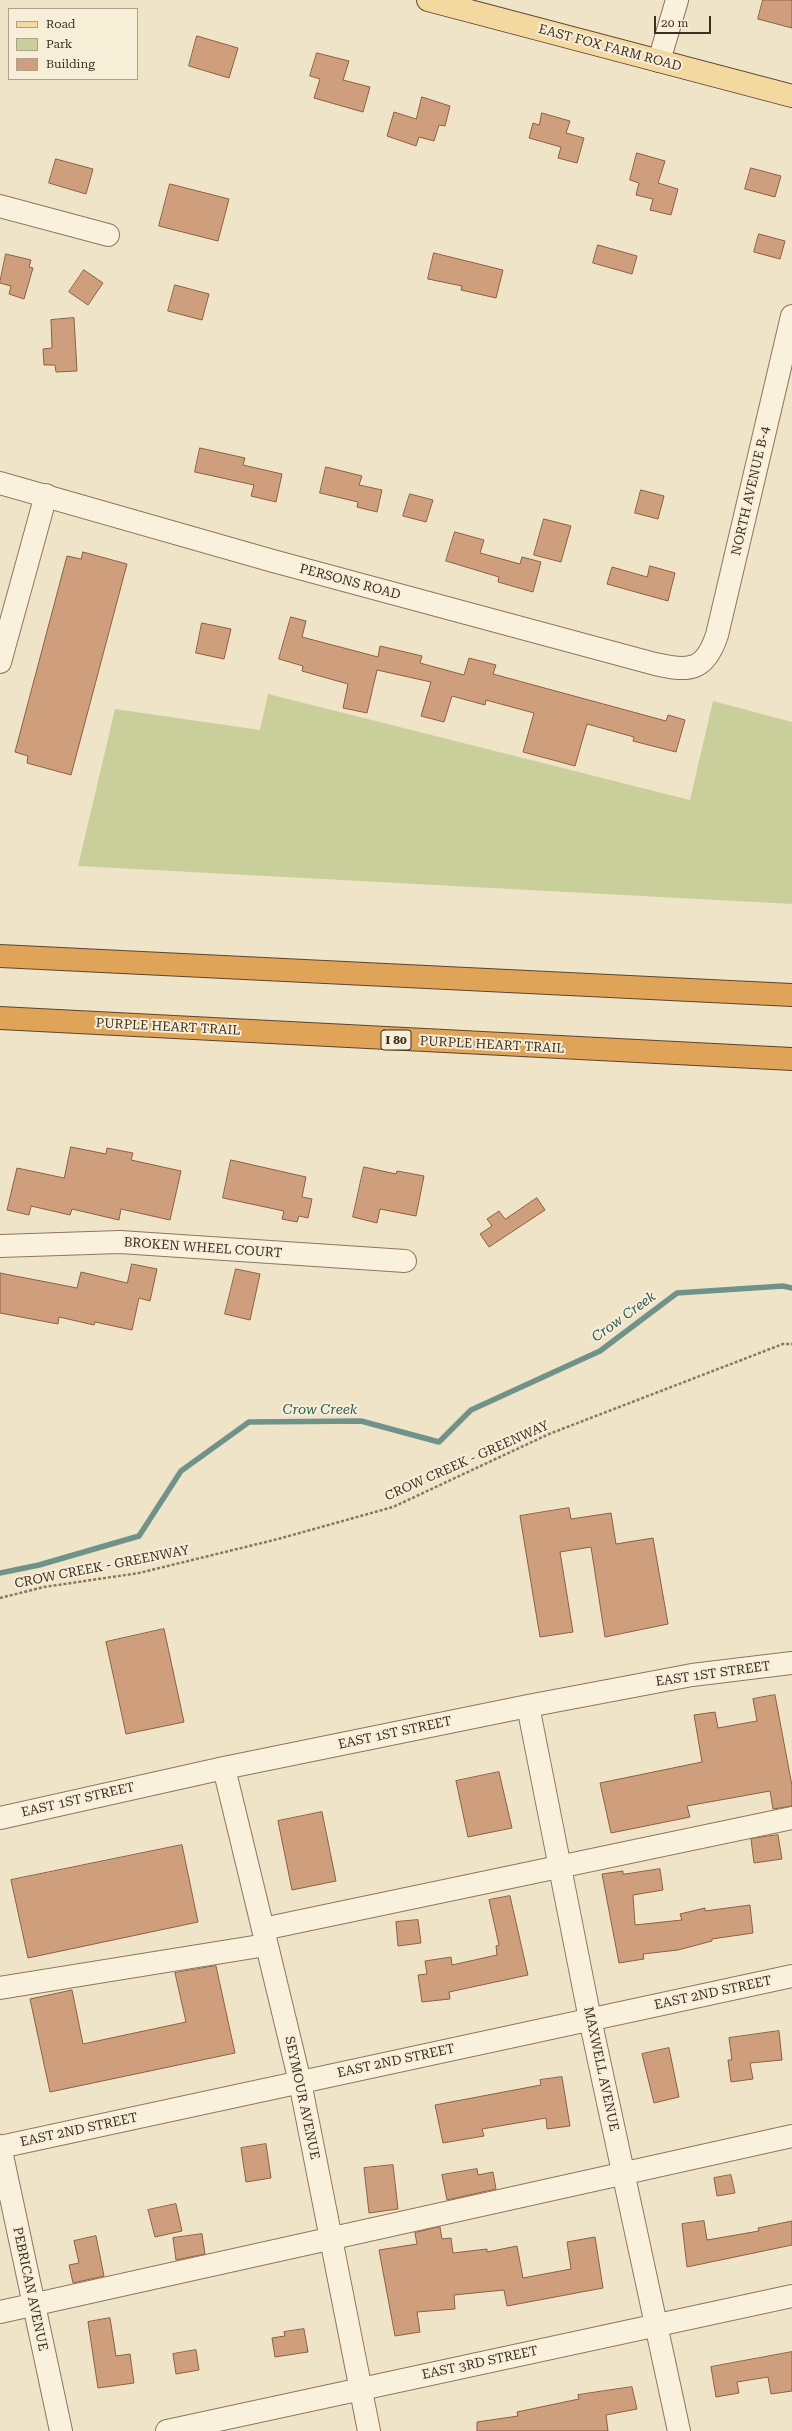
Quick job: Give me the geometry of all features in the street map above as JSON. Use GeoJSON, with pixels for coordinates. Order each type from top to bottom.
{"type":"FeatureCollection","features":[{"type":"Feature","properties":{"kind":"highway"},"geometry":{"type":"LineString","coordinates":[[0,956],[792,995]]}},
{"type":"Feature","properties":{"kind":"highway","name":"PURPLE HEART TRAIL"},"geometry":{"type":"LineString","coordinates":[[0,1018],[651,1054],[792,1059]]}},
{"type":"Feature","properties":{"kind":"highway"},"geometry":{"type":"LineString","coordinates":[[651,1054],[792,1068]]}},
{"type":"Feature","properties":{"kind":"main road","name":"EAST FOX FARM ROAD"},"geometry":{"type":"LineString","coordinates":[[428,0],[468,5],[659,61],[792,96]]}},
{"type":"Feature","properties":{"kind":"street"},"geometry":{"type":"LineString","coordinates":[[659,61],[677,0]]}},
{"type":"Feature","properties":{"kind":"street"},"geometry":{"type":"LineString","coordinates":[[0,206],[108,235]]}},
{"type":"Feature","properties":{"kind":"street","name":"NORTH AVENUE B-4"},"geometry":{"type":"LineString","coordinates":[[702,663],[711,652],[717,635],[792,319]]}},
{"type":"Feature","properties":{"kind":"street","name":"PERSONS ROAD"},"geometry":{"type":"LineString","coordinates":[[0,483],[273,561],[655,664],[687,668],[702,663]]}},
{"type":"Feature","properties":{"kind":"street"},"geometry":{"type":"LineString","coordinates":[[0,662],[4,632],[46,495]]}},
{"type":"Feature","properties":{"kind":"street","name":"BROKEN WHEEL COURT"},"geometry":{"type":"LineString","coordinates":[[0,1246],[120,1242],[405,1261]]}},
{"type":"Feature","properties":{"kind":"street","name":"EAST 1ST STREET"},"geometry":{"type":"LineString","coordinates":[[0,1818],[224,1768],[528,1706],[692,1675],[792,1663]]}},
{"type":"Feature","properties":{"kind":"street","name":"MAXWELL AVENUE"},"geometry":{"type":"LineString","coordinates":[[528,1706],[590,2019],[679,2431]]}},
{"type":"Feature","properties":{"kind":"street","name":"SEYMOUR AVENUE"},"geometry":{"type":"LineString","coordinates":[[224,1768],[300,2082],[369,2431]]}},
{"type":"Feature","properties":{"kind":"street"},"geometry":{"type":"LineString","coordinates":[[0,1988],[265,1937],[559,1866],[792,1818]]}},
{"type":"Feature","properties":{"kind":"street","name":"EAST 2ND STREET"},"geometry":{"type":"LineString","coordinates":[[0,2147],[792,1976]]}},
{"type":"Feature","properties":{"kind":"street"},"geometry":{"type":"LineString","coordinates":[[0,2312],[792,2136]]}},
{"type":"Feature","properties":{"kind":"street","name":"PEBRICAN AVENUE"},"geometry":{"type":"LineString","coordinates":[[0,2147],[61,2431]]}},
{"type":"Feature","properties":{"kind":"street","name":"EAST 3RD STREET"},"geometry":{"type":"LineString","coordinates":[[167,2431],[792,2296]]}},
{"type":"Feature","properties":{"kind":"path","name":"CROW CREEK - GREENWAY"},"geometry":{"type":"LineString","coordinates":[[0,1598],[44,1588],[147,1571],[278,1539],[393,1507],[549,1434],[783,1344],[792,1344]]}},
{"type":"Feature","properties":{"kind":"green space"},"geometry":{"type":"Polygon","coordinates":[[[268,694],[690,800],[713,701],[792,722],[792,904],[78,866],[115,709],[260,730],[268,694]]]}},
{"type":"Feature","properties":{"kind":"building"},"geometry":{"type":"Polygon","coordinates":[[[763,0],[792,0],[792,28],[758,19],[763,0]]]}},
{"type":"Feature","properties":{"kind":"building"},"geometry":{"type":"Polygon","coordinates":[[[197,36],[238,48],[229,78],[189,66],[197,36]]]}},
{"type":"Feature","properties":{"kind":"building"},"geometry":{"type":"Polygon","coordinates":[[[317,53],[349,61],[343,80],[370,87],[363,112],[314,98],[320,79],[310,76],[317,53]]]}},
{"type":"Feature","properties":{"kind":"building"},"geometry":{"type":"Polygon","coordinates":[[[422,97],[450,106],[445,126],[439,125],[434,141],[419,137],[416,146],[387,136],[394,112],[416,119],[422,97]]]}},
{"type":"Feature","properties":{"kind":"building"},"geometry":{"type":"Polygon","coordinates":[[[542,113],[570,121],[566,133],[584,138],[577,163],[558,158],[561,147],[529,138],[533,123],[539,125],[542,113]]]}},
{"type":"Feature","properties":{"kind":"building"},"geometry":{"type":"Polygon","coordinates":[[[637,153],[665,161],[658,183],[678,189],[671,215],[650,210],[653,199],[636,195],[639,183],[630,180],[637,153]]]}},
{"type":"Feature","properties":{"kind":"building"},"geometry":{"type":"Polygon","coordinates":[[[56,159],[93,169],[86,194],[49,183],[56,159]]]}},
{"type":"Feature","properties":{"kind":"building"},"geometry":{"type":"Polygon","coordinates":[[[751,168],[781,176],[775,197],[745,189],[751,168]]]}},
{"type":"Feature","properties":{"kind":"building"},"geometry":{"type":"Polygon","coordinates":[[[170,184],[229,199],[218,241],[159,226],[170,184]]]}},
{"type":"Feature","properties":{"kind":"building"},"geometry":{"type":"Polygon","coordinates":[[[759,234],[785,241],[780,259],[754,252],[759,234]]]}},
{"type":"Feature","properties":{"kind":"building"},"geometry":{"type":"Polygon","coordinates":[[[598,245],[637,256],[632,274],[593,263],[598,245]]]}},
{"type":"Feature","properties":{"kind":"building"},"geometry":{"type":"Polygon","coordinates":[[[434,253],[503,270],[496,298],[461,290],[462,286],[428,279],[434,253]]]}},
{"type":"Feature","properties":{"kind":"building"},"geometry":{"type":"Polygon","coordinates":[[[6,254],[31,260],[29,267],[33,268],[24,299],[9,294],[11,286],[0,283],[6,254]]]}},
{"type":"Feature","properties":{"kind":"building"},"geometry":{"type":"Polygon","coordinates":[[[84,270],[103,283],[88,305],[69,292],[84,270]]]}},
{"type":"Feature","properties":{"kind":"building"},"geometry":{"type":"Polygon","coordinates":[[[175,285],[209,294],[202,320],[168,311],[175,285]]]}},
{"type":"Feature","properties":{"kind":"building"},"geometry":{"type":"Polygon","coordinates":[[[74,318],[77,371],[56,372],[55,365],[44,365],[43,349],[52,348],[51,320],[74,318]]]}},
{"type":"Feature","properties":{"kind":"building"},"geometry":{"type":"Polygon","coordinates":[[[200,448],[245,458],[243,465],[282,474],[276,502],[251,496],[254,485],[195,472],[200,448]]]}},
{"type":"Feature","properties":{"kind":"building"},"geometry":{"type":"Polygon","coordinates":[[[326,467],[362,476],[359,485],[382,490],[377,512],[357,507],[358,502],[320,493],[326,467]]]}},
{"type":"Feature","properties":{"kind":"building"},"geometry":{"type":"Polygon","coordinates":[[[641,490],[664,496],[658,519],[635,513],[641,490]]]}},
{"type":"Feature","properties":{"kind":"building"},"geometry":{"type":"Polygon","coordinates":[[[410,494],[433,500],[426,522],[403,516],[410,494]]]}},
{"type":"Feature","properties":{"kind":"building"},"geometry":{"type":"Polygon","coordinates":[[[544,519],[571,526],[561,562],[534,555],[544,519]]]}},
{"type":"Feature","properties":{"kind":"building"},"geometry":{"type":"Polygon","coordinates":[[[455,532],[484,540],[480,553],[520,564],[522,557],[541,562],[533,592],[498,582],[499,577],[446,561],[455,532]]]}},
{"type":"Feature","properties":{"kind":"building"},"geometry":{"type":"Polygon","coordinates":[[[83,552],[127,564],[71,775],[27,763],[28,756],[15,752],[67,556],[81,559],[83,552]]]}},
{"type":"Feature","properties":{"kind":"building"},"geometry":{"type":"Polygon","coordinates":[[[650,566],[675,573],[668,601],[607,584],[612,567],[647,577],[650,566]]]}},
{"type":"Feature","properties":{"kind":"building"},"geometry":{"type":"Polygon","coordinates":[[[291,617],[306,621],[302,637],[378,657],[380,646],[422,656],[420,663],[464,675],[469,658],[496,665],[493,674],[666,721],[668,715],[685,720],[676,752],[633,741],[634,737],[587,724],[575,766],[523,752],[534,713],[486,700],[485,705],[452,696],[444,722],[421,716],[431,682],[377,670],[367,713],[343,708],[348,684],[302,671],[303,666],[279,659],[291,617]]]}},
{"type":"Feature","properties":{"kind":"building"},"geometry":{"type":"Polygon","coordinates":[[[202,623],[231,629],[224,659],[196,653],[202,623]]]}},
{"type":"Feature","properties":{"kind":"building"},"geometry":{"type":"Polygon","coordinates":[[[71,1147],[106,1154],[107,1148],[133,1153],[131,1160],[181,1171],[170,1220],[121,1209],[119,1220],[72,1209],[70,1215],[31,1206],[29,1215],[7,1210],[17,1168],[64,1178],[71,1147]]]}},
{"type":"Feature","properties":{"kind":"building"},"geometry":{"type":"Polygon","coordinates":[[[231,1160],[306,1177],[302,1197],[312,1199],[308,1218],[299,1216],[297,1222],[282,1219],[284,1211],[223,1198],[231,1160]]]}},
{"type":"Feature","properties":{"kind":"building"},"geometry":{"type":"Polygon","coordinates":[[[364,1167],[396,1174],[397,1171],[424,1176],[416,1216],[380,1209],[377,1223],[353,1217],[364,1167]]]}},
{"type":"Feature","properties":{"kind":"building"},"geometry":{"type":"Polygon","coordinates":[[[537,1198],[545,1210],[489,1247],[480,1234],[492,1226],[487,1219],[499,1211],[505,1219],[537,1198]]]}},
{"type":"Feature","properties":{"kind":"building"},"geometry":{"type":"Polygon","coordinates":[[[132,1264],[157,1269],[150,1301],[139,1298],[132,1330],[95,1322],[94,1325],[59,1317],[58,1324],[0,1313],[0,1273],[77,1288],[81,1272],[127,1283],[132,1264]]]}},
{"type":"Feature","properties":{"kind":"building"},"geometry":{"type":"Polygon","coordinates":[[[236,1269],[260,1274],[250,1320],[225,1314],[236,1269]]]}},
{"type":"Feature","properties":{"kind":"building"},"geometry":{"type":"Polygon","coordinates":[[[569,1508],[571,1519],[611,1513],[616,1544],[653,1538],[668,1624],[605,1637],[591,1547],[560,1552],[573,1632],[540,1637],[520,1516],[569,1508]]]}},
{"type":"Feature","properties":{"kind":"building"},"geometry":{"type":"Polygon","coordinates":[[[164,1629],[184,1722],[126,1734],[106,1642],[164,1629]]]}},
{"type":"Feature","properties":{"kind":"building"},"geometry":{"type":"Polygon","coordinates":[[[775,1695],[792,1786],[792,1806],[773,1809],[770,1791],[687,1806],[690,1817],[611,1833],[600,1783],[702,1762],[694,1715],[715,1712],[718,1728],[757,1721],[753,1699],[775,1695]]]}},
{"type":"Feature","properties":{"kind":"building"},"geometry":{"type":"Polygon","coordinates":[[[499,1772],[512,1828],[468,1837],[456,1781],[499,1772]]]}},
{"type":"Feature","properties":{"kind":"building"},"geometry":{"type":"Polygon","coordinates":[[[322,1812],[336,1881],[292,1890],[278,1821],[322,1812]]]}},
{"type":"Feature","properties":{"kind":"building"},"geometry":{"type":"Polygon","coordinates":[[[778,1835],[782,1859],[754,1863],[751,1839],[778,1835]]]}},
{"type":"Feature","properties":{"kind":"building"},"geometry":{"type":"Polygon","coordinates":[[[182,1845],[198,1922],[28,1958],[11,1880],[182,1845]]]}},
{"type":"Feature","properties":{"kind":"building"},"geometry":{"type":"Polygon","coordinates":[[[660,1869],[663,1890],[633,1895],[635,1925],[682,1920],[680,1914],[705,1908],[705,1911],[750,1905],[753,1933],[712,1939],[712,1941],[678,1950],[643,1954],[644,1959],[619,1963],[602,1874],[623,1871],[623,1874],[660,1869]]]}},
{"type":"Feature","properties":{"kind":"building"},"geometry":{"type":"Polygon","coordinates":[[[510,1896],[528,1975],[449,1992],[450,1999],[422,2002],[418,1975],[427,1974],[425,1961],[451,1957],[452,1965],[497,1955],[496,1946],[499,1945],[489,1900],[510,1896]]]}},
{"type":"Feature","properties":{"kind":"building"},"geometry":{"type":"Polygon","coordinates":[[[418,1920],[421,1943],[398,1946],[396,1922],[418,1920]]]}},
{"type":"Feature","properties":{"kind":"building"},"geometry":{"type":"Polygon","coordinates":[[[216,1966],[235,2053],[50,2092],[30,1999],[72,1990],[83,2044],[186,2022],[175,1973],[216,1966]]]}},
{"type":"Feature","properties":{"kind":"building"},"geometry":{"type":"Polygon","coordinates":[[[779,2031],[782,2060],[750,2063],[753,2079],[731,2082],[728,2060],[732,2060],[729,2038],[779,2031]]]}},
{"type":"Feature","properties":{"kind":"building"},"geometry":{"type":"Polygon","coordinates":[[[669,2048],[679,2097],[654,2103],[642,2054],[669,2048]]]}},
{"type":"Feature","properties":{"kind":"building"},"geometry":{"type":"Polygon","coordinates":[[[562,2077],[570,2126],[547,2129],[546,2118],[482,2129],[484,2136],[443,2143],[435,2105],[541,2085],[540,2080],[562,2077]]]}},
{"type":"Feature","properties":{"kind":"building"},"geometry":{"type":"Polygon","coordinates":[[[266,2144],[271,2178],[246,2182],[241,2148],[266,2144]]]}},
{"type":"Feature","properties":{"kind":"building"},"geometry":{"type":"Polygon","coordinates":[[[393,2165],[398,2209],[369,2213],[364,2168],[393,2165]]]}},
{"type":"Feature","properties":{"kind":"building"},"geometry":{"type":"Polygon","coordinates":[[[477,2169],[478,2175],[493,2172],[496,2189],[447,2200],[442,2175],[477,2169]]]}},
{"type":"Feature","properties":{"kind":"building"},"geometry":{"type":"Polygon","coordinates":[[[731,2175],[735,2193],[717,2196],[714,2178],[731,2175]]]}},
{"type":"Feature","properties":{"kind":"building"},"geometry":{"type":"Polygon","coordinates":[[[176,2204],[182,2231],[155,2237],[148,2210],[176,2204]]]}},
{"type":"Feature","properties":{"kind":"building"},"geometry":{"type":"Polygon","coordinates":[[[704,2221],[707,2240],[759,2231],[758,2228],[792,2221],[792,2245],[687,2267],[682,2224],[704,2221]]]}},
{"type":"Feature","properties":{"kind":"building"},"geometry":{"type":"Polygon","coordinates":[[[440,2227],[442,2239],[451,2238],[453,2253],[487,2249],[487,2252],[517,2246],[523,2278],[571,2269],[567,2242],[595,2237],[603,2288],[507,2306],[504,2290],[454,2295],[455,2309],[417,2312],[420,2332],[395,2336],[379,2250],[417,2244],[415,2233],[440,2227]]]}},
{"type":"Feature","properties":{"kind":"building"},"geometry":{"type":"Polygon","coordinates":[[[202,2234],[205,2254],[176,2260],[173,2238],[202,2234]]]}},
{"type":"Feature","properties":{"kind":"building"},"geometry":{"type":"Polygon","coordinates":[[[96,2236],[104,2276],[73,2283],[69,2265],[79,2263],[74,2241],[96,2236]]]}},
{"type":"Feature","properties":{"kind":"building"},"geometry":{"type":"Polygon","coordinates":[[[110,2318],[116,2356],[130,2354],[134,2383],[98,2388],[88,2322],[110,2318]]]}},
{"type":"Feature","properties":{"kind":"building"},"geometry":{"type":"Polygon","coordinates":[[[304,2329],[308,2352],[275,2357],[272,2338],[285,2336],[284,2332],[304,2329]]]}},
{"type":"Feature","properties":{"kind":"building"},"geometry":{"type":"Polygon","coordinates":[[[196,2350],[199,2370],[176,2374],[173,2354],[196,2350]]]}},
{"type":"Feature","properties":{"kind":"building"},"geometry":{"type":"Polygon","coordinates":[[[792,2352],[792,2391],[771,2394],[768,2377],[737,2382],[739,2393],[716,2397],[711,2367],[792,2352]]]}},
{"type":"Feature","properties":{"kind":"building"},"geometry":{"type":"Polygon","coordinates":[[[632,2387],[637,2409],[606,2415],[608,2431],[477,2431],[477,2422],[518,2416],[517,2412],[579,2399],[578,2395],[632,2387]]]}},
{"type":"Feature","properties":{"kind":"waterway","name":"Crow Creek"},"geometry":{"type":"LineString","coordinates":[[0,1573],[39,1565],[139,1536],[181,1471],[249,1422],[361,1421],[439,1442],[471,1410],[600,1351],[677,1293],[783,1286],[792,1288]]}}]}
